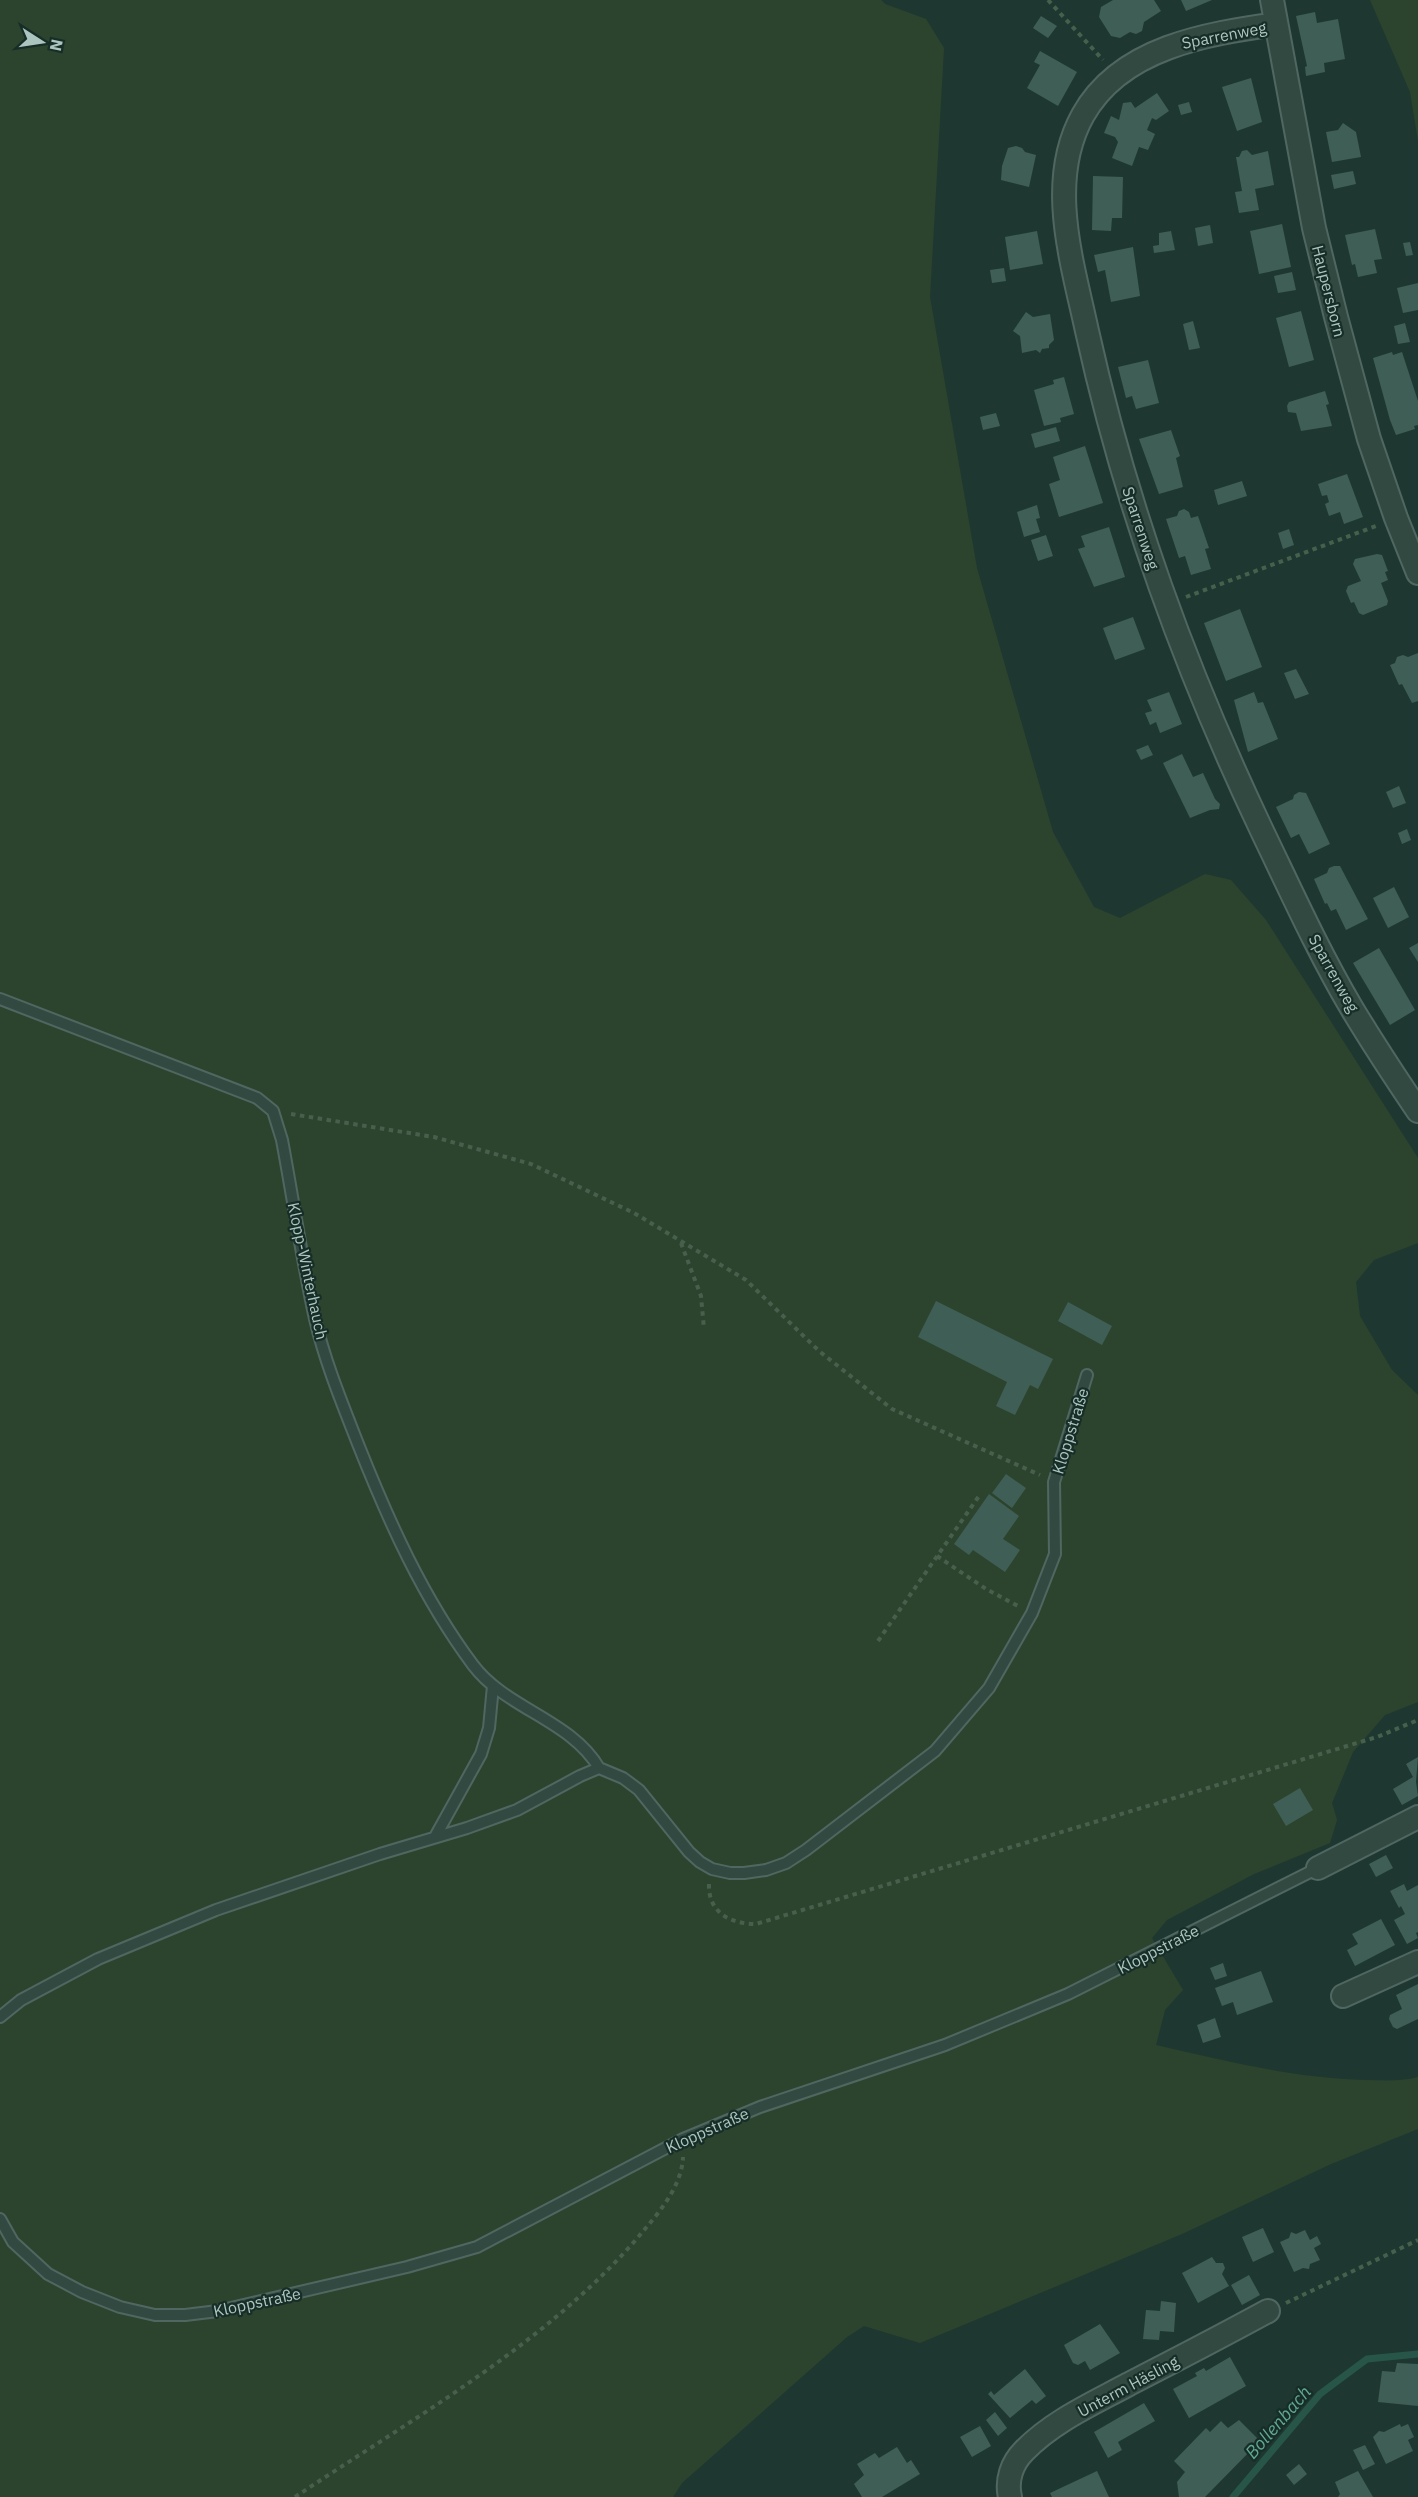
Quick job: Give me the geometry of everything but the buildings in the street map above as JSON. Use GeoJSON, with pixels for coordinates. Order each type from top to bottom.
{"type":"FeatureCollection","features":[{"type":"Feature","properties":{"kind":"street","name":"Haupersborn"},"geometry":{"type":"LineString","coordinates":[[1272,0],[1314,228],[1370,439],[1396,518],[1418,573]]}},
{"type":"Feature","properties":{"kind":"street","name":"Sparrenweg"},"geometry":{"type":"LineString","coordinates":[[1276,24],[1208,35],[1170,45],[1117,76],[1084,113],[1070,146],[1065,179],[1064,215],[1100,390],[1135,516],[1199,691],[1301,912],[1350,1004],[1418,1111]]}},
{"type":"Feature","properties":{"kind":"street","name":"Kloppstraße"},"geometry":{"type":"LineString","coordinates":[[1318,1868],[1418,1817]]}},
{"type":"Feature","properties":{"kind":"street"},"geometry":{"type":"LineString","coordinates":[[1343,1996],[1418,1962]]}},
{"type":"Feature","properties":{"kind":"street","name":"Unterm Häsling"},"geometry":{"type":"LineString","coordinates":[[1009,2490],[1013,2466],[1022,2452],[1048,2431],[1083,2409],[1268,2311]]}},
{"type":"Feature","properties":{"kind":"lane"},"geometry":{"type":"LineString","coordinates":[[0,999],[257,1098],[273,1112]]}},
{"type":"Feature","properties":{"kind":"lane","name":"Klopp-Winterhauch"},"geometry":{"type":"LineString","coordinates":[[273,1112],[282,1140],[316,1321],[340,1398],[410,1565],[483,1678],[573,1740],[592,1756],[599,1768]]}},
{"type":"Feature","properties":{"kind":"lane","name":"Kloppstraße"},"geometry":{"type":"LineString","coordinates":[[599,1768],[623,1778],[639,1790],[689,1852],[712,1869],[744,1873],[766,1870],[786,1863],[823,1838],[935,1751],[989,1688],[1032,1613],[1055,1554],[1054,1482],[1087,1375]]}},
{"type":"Feature","properties":{"kind":"lane"},"geometry":{"type":"LineString","coordinates":[[435,1837],[481,1754],[489,1728],[493,1686]]}},
{"type":"Feature","properties":{"kind":"lane"},"geometry":{"type":"LineString","coordinates":[[0,2017],[21,2000],[98,1959],[216,1910],[516,1810],[599,1768]]}},
{"type":"Feature","properties":{"kind":"lane","name":"Kloppstraße"},"geometry":{"type":"LineString","coordinates":[[0,2219],[13,2242],[48,2274],[82,2292],[120,2307],[155,2315],[207,2313],[407,2267],[477,2247],[683,2139],[760,2107],[945,2045],[1068,1994],[1318,1868]]}},
{"type":"Feature","properties":{"kind":"path"},"geometry":{"type":"LineString","coordinates":[[1048,0],[1117,76]]}},
{"type":"Feature","properties":{"kind":"path"},"geometry":{"type":"LineString","coordinates":[[1167,604],[1396,518]]}},
{"type":"Feature","properties":{"kind":"path"},"geometry":{"type":"LineString","coordinates":[[273,1112],[434,1137],[531,1164],[634,1214],[746,1280],[819,1351],[892,1409],[1054,1482]]}},
{"type":"Feature","properties":{"kind":"path"},"geometry":{"type":"LineString","coordinates":[[680,1241],[701,1296],[704,1329]]}},
{"type":"Feature","properties":{"kind":"path"},"geometry":{"type":"LineString","coordinates":[[878,1641],[979,1496]]}},
{"type":"Feature","properties":{"kind":"path"},"geometry":{"type":"LineString","coordinates":[[937,1556],[986,1589],[1032,1613]]}},
{"type":"Feature","properties":{"kind":"path"},"geometry":{"type":"LineString","coordinates":[[712,1869],[709,1890],[713,1904],[721,1915],[733,1922],[756,1924],[1377,1737],[1418,1720]]}},
{"type":"Feature","properties":{"kind":"path"},"geometry":{"type":"LineString","coordinates":[[295,2497],[508,2355],[608,2271],[662,2208],[675,2186],[683,2164],[683,2139]]}},
{"type":"Feature","properties":{"kind":"path"},"geometry":{"type":"LineString","coordinates":[[1268,2311],[1418,2240]]}},
{"type":"Feature","properties":{"kind":"green space"},"geometry":{"type":"Polygon","coordinates":[[[0,0],[881,0],[885,4],[926,19],[944,48],[930,297],[977,568],[1053,832],[1094,907],[1120,918],[1205,874],[1231,880],[1266,920],[1418,1158],[1418,1243],[1374,1260],[1356,1282],[1360,1316],[1392,1370],[1418,1395],[1418,1702],[1385,1715],[1353,1752],[1332,1803],[1337,1820],[1330,1843],[1254,1874],[1167,1920],[1152,1938],[1183,1990],[1165,2010],[1156,2045],[1259,2068],[1311,2076],[1384,2080],[1418,2077],[1418,2129],[1331,2164],[1182,2234],[920,2343],[864,2326],[847,2337],[682,2483],[673,2497],[0,2497],[0,0]]]}},
{"type":"Feature","properties":{"kind":"green space"},"geometry":{"type":"Polygon","coordinates":[[[1370,0],[1418,0],[1418,141],[1410,92],[1370,0]]]}},
{"type":"Feature","properties":{"kind":"waterway","name":"Bollenbach"},"geometry":{"type":"LineString","coordinates":[[1233,2497],[1320,2394],[1367,2359],[1418,2354]]}}]}
